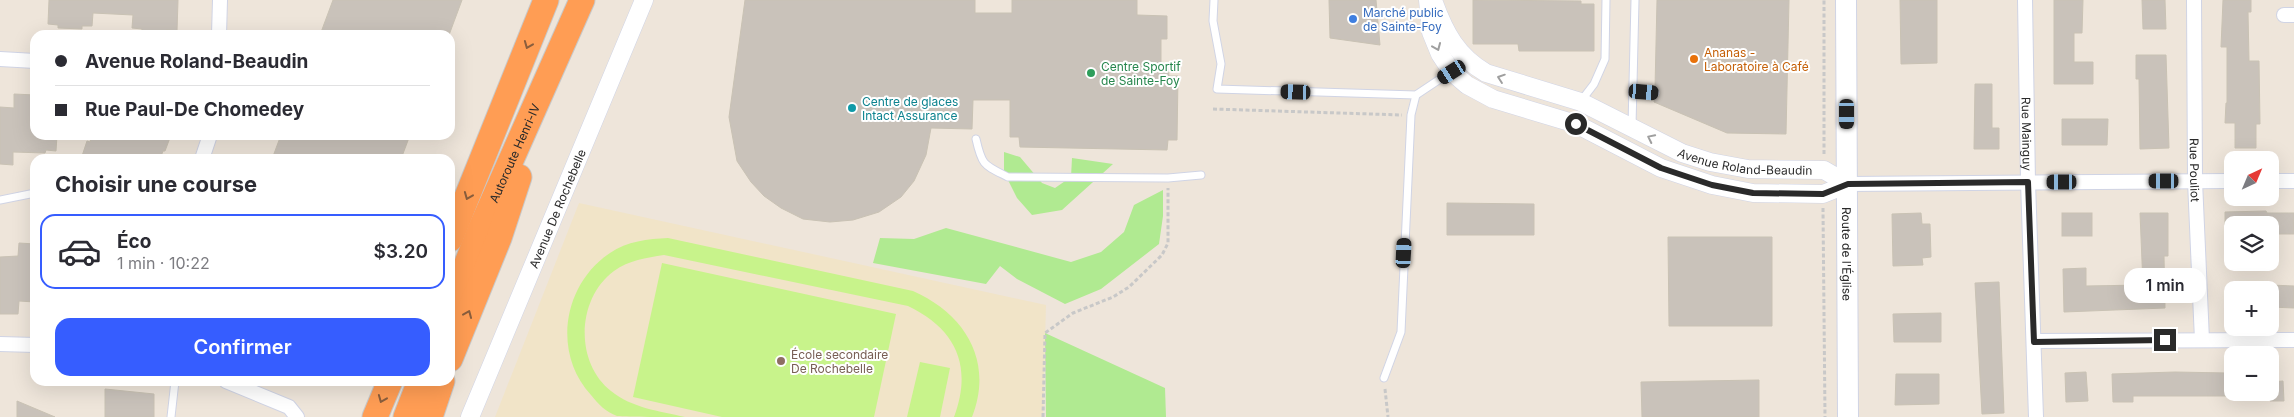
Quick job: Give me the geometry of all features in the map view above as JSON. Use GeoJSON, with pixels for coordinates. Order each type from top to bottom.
{"type":"FeatureCollection","features":[{"type":"Feature","properties":{"kind":"highway","name":"Autoroute Henri-IV"},"geometry":{"type":"LineString","coordinates":[[455,227],[546,0]]}},
{"type":"Feature","properties":{"kind":"highway","name":"Autoroute Henri-IV"},"geometry":{"type":"LineString","coordinates":[[455,293],[480,230],[582,0]]}},
{"type":"Feature","properties":{"kind":"highway"},"geometry":{"type":"LineString","coordinates":[[455,347],[499,238],[556,60]]}},
{"type":"Feature","properties":{"kind":"highway"},"geometry":{"type":"LineString","coordinates":[[375,417],[388,386]]}},
{"type":"Feature","properties":{"kind":"highway"},"geometry":{"type":"LineString","coordinates":[[406,417],[418,386]]}},
{"type":"Feature","properties":{"kind":"highway"},"geometry":{"type":"LineString","coordinates":[[430,417],[440,386]]}},
{"type":"Feature","properties":{"kind":"main road","name":"Route de l'Église"},"geometry":{"type":"LineString","coordinates":[[1846,0],[1848,417]]}},
{"type":"Feature","properties":{"kind":"street"},"geometry":{"type":"LineString","coordinates":[[219,30],[220,0]]}},
{"type":"Feature","properties":{"kind":"street","name":"Avenue De Rochebelle"},"geometry":{"type":"LineString","coordinates":[[470,417],[644,0]]}},
{"type":"Feature","properties":{"kind":"street","name":"Avenue Roland-Beaudin"},"geometry":{"type":"LineString","coordinates":[[1428,0],[1431,32],[1440,54],[1452,72],[1468,85],[1493,99],[1576,124],[1661,168],[1712,185],[1753,193],[1823,194],[1848,184]]}},
{"type":"Feature","properties":{"kind":"street","name":"Avenue Roland-Beaudin"},"geometry":{"type":"LineString","coordinates":[[1433,0],[1444,30],[1456,49],[1468,61],[1486,73],[1581,102],[1682,153],[1710,162],[1748,169],[1824,170],[1848,184]]}},
{"type":"Feature","properties":{"kind":"street","name":"Rue Mainguy"},"geometry":{"type":"LineString","coordinates":[[2025,0],[2028,182],[2036,417]]}},
{"type":"Feature","properties":{"kind":"street","name":"Rue Pouliot"},"geometry":{"type":"LineString","coordinates":[[2194,0],[2195,181],[2202,340]]}},
{"type":"Feature","properties":{"kind":"street"},"geometry":{"type":"LineString","coordinates":[[0,59],[30,61]]}},
{"type":"Feature","properties":{"kind":"street"},"geometry":{"type":"LineString","coordinates":[[204,154],[208,140]]}},
{"type":"Feature","properties":{"kind":"street"},"geometry":{"type":"LineString","coordinates":[[1848,184],[2224,181]]}},
{"type":"Feature","properties":{"kind":"street"},"geometry":{"type":"LineString","coordinates":[[2279,181],[2294,181]]}},
{"type":"Feature","properties":{"kind":"street"},"geometry":{"type":"LineString","coordinates":[[2034,342],[2294,340]]}},
{"type":"Feature","properties":{"kind":"street"},"geometry":{"type":"LineString","coordinates":[[0,344],[30,345]]}},
{"type":"Feature","properties":{"kind":"street"},"geometry":{"type":"LineString","coordinates":[[238,386],[289,407],[297,417]]}},
{"type":"Feature","properties":{"kind":"lane"},"geometry":{"type":"LineString","coordinates":[[1214,0],[1213,21],[1221,64],[1217,89],[1416,95],[1468,61]]}},
{"type":"Feature","properties":{"kind":"lane"},"geometry":{"type":"LineString","coordinates":[[1581,102],[1594,84],[1605,60],[1606,0]]}},
{"type":"Feature","properties":{"kind":"lane"},"geometry":{"type":"LineString","coordinates":[[1632,128],[1635,0]]}},
{"type":"Feature","properties":{"kind":"lane"},"geometry":{"type":"LineString","coordinates":[[1633,91],[1655,93]]}},
{"type":"Feature","properties":{"kind":"lane"},"geometry":{"type":"LineString","coordinates":[[1384,378],[1401,332],[1411,115],[1416,95]]}},
{"type":"Feature","properties":{"kind":"lane"},"geometry":{"type":"LineString","coordinates":[[976,140],[981,159],[990,168],[1008,177],[1168,178],[1201,175]]}},
{"type":"Feature","properties":{"kind":"lane"},"geometry":{"type":"LineString","coordinates":[[0,200],[30,194]]}},
{"type":"Feature","properties":{"kind":"lane"},"geometry":{"type":"LineString","coordinates":[[171,417],[174,386]]}},
{"type":"Feature","properties":{"kind":"path"},"geometry":{"type":"LineString","coordinates":[[1213,110],[1411,115]]}},
{"type":"Feature","properties":{"kind":"path"},"geometry":{"type":"LineString","coordinates":[[1043,417],[1045,333],[1073,313],[1113,297],[1129,287],[1162,255],[1168,243],[1168,178]]}},
{"type":"Feature","properties":{"kind":"path"},"geometry":{"type":"LineString","coordinates":[[1384,378],[1388,417]]}},
{"type":"Feature","properties":{"kind":"shaded area","name":"École secondaire De Rochebelle"},"geometry":{"type":"Polygon","coordinates":[[[579,203],[1046,305],[1043,417],[495,417],[579,203]]]}},
{"type":"Feature","properties":{"kind":"green space"},"geometry":{"type":"Polygon","coordinates":[[[1004,152],[1020,157],[1042,183],[1055,188],[1071,177],[1072,158],[1113,164],[1062,210],[1032,215],[1017,198],[1004,172],[1004,152]]]}},
{"type":"Feature","properties":{"kind":"green space"},"geometry":{"type":"Polygon","coordinates":[[[1163,190],[1163,216],[1159,244],[1101,289],[1065,304],[1017,279],[1000,266],[986,284],[873,263],[880,238],[914,239],[946,228],[1071,262],[1101,252],[1124,232],[1134,205],[1163,190]]]}},
{"type":"Feature","properties":{"kind":"green space"},"geometry":{"type":"Polygon","coordinates":[[[668,238],[913,291],[931,301],[960,326],[970,342],[977,359],[979,377],[978,396],[972,417],[954,417],[962,381],[956,351],[949,338],[925,315],[908,306],[664,255],[626,264],[614,271],[602,283],[593,297],[587,313],[586,347],[591,364],[599,379],[619,397],[646,408],[685,417],[617,416],[609,412],[596,402],[579,378],[571,359],[567,340],[568,320],[573,300],[582,282],[594,266],[610,253],[631,243],[668,238]]]}},
{"type":"Feature","properties":{"kind":"green space"},"geometry":{"type":"Polygon","coordinates":[[[662,263],[896,314],[874,417],[722,417],[633,397],[662,263]]]}},
{"type":"Feature","properties":{"kind":"green space"},"geometry":{"type":"Polygon","coordinates":[[[1045,333],[1165,388],[1166,417],[1046,417],[1045,333]]]}},
{"type":"Feature","properties":{"kind":"green space"},"geometry":{"type":"Polygon","coordinates":[[[920,362],[950,368],[940,417],[907,417],[920,362]]]}},
{"type":"Feature","properties":{"kind":"building"},"geometry":{"type":"Polygon","coordinates":[[[49,0],[178,0],[177,30],[142,30],[132,28],[133,15],[93,13],[92,26],[82,26],[82,29],[58,28],[58,25],[48,24],[49,0]]]}},
{"type":"Feature","properties":{"kind":"building"},"geometry":{"type":"Polygon","coordinates":[[[333,0],[462,0],[451,30],[322,30],[333,0]]]}},
{"type":"Feature","properties":{"kind":"building","name":"Centre de glaces Intact Assurance"},"geometry":{"type":"Polygon","coordinates":[[[745,0],[975,0],[975,13],[1012,13],[1012,0],[1137,0],[1137,15],[1167,16],[1167,39],[1161,39],[1161,66],[1168,66],[1169,76],[1178,76],[1177,140],[1168,140],[1167,150],[1020,147],[1019,137],[1010,137],[1010,100],[973,100],[972,129],[931,128],[926,155],[914,181],[901,197],[879,212],[853,220],[830,222],[803,219],[781,208],[764,196],[751,182],[737,161],[729,117],[745,0]]]}},
{"type":"Feature","properties":{"kind":"building","name":"Marché public de Sainte-Foy"},"geometry":{"type":"Polygon","coordinates":[[[1329,0],[1376,0],[1380,45],[1330,38],[1329,0]]]}},
{"type":"Feature","properties":{"kind":"building"},"geometry":{"type":"Polygon","coordinates":[[[1473,0],[1581,1],[1581,4],[1594,4],[1594,51],[1519,51],[1518,44],[1473,44],[1473,0]]]}},
{"type":"Feature","properties":{"kind":"building"},"geometry":{"type":"Polygon","coordinates":[[[1657,0],[1789,0],[1786,134],[1727,133],[1654,102],[1654,98],[1659,96],[1660,93],[1655,88],[1657,0]]]}},
{"type":"Feature","properties":{"kind":"building"},"geometry":{"type":"Polygon","coordinates":[[[1900,0],[1937,0],[1937,63],[1901,64],[1900,0]]]}},
{"type":"Feature","properties":{"kind":"building"},"geometry":{"type":"Polygon","coordinates":[[[2054,0],[2083,0],[2082,33],[2074,33],[2074,62],[2093,62],[2093,84],[2054,84],[2054,0]]]}},
{"type":"Feature","properties":{"kind":"building"},"geometry":{"type":"Polygon","coordinates":[[[2142,0],[2165,0],[2166,29],[2143,29],[2142,0]]]}},
{"type":"Feature","properties":{"kind":"building"},"geometry":{"type":"Polygon","coordinates":[[[2223,0],[2251,0],[2251,12],[2248,12],[2249,61],[2259,61],[2260,124],[2256,124],[2256,148],[2235,148],[2235,123],[2225,123],[2227,47],[2221,47],[2223,0]]]}},
{"type":"Feature","properties":{"kind":"building"},"geometry":{"type":"Polygon","coordinates":[[[2136,55],[2166,55],[2169,148],[2140,149],[2139,79],[2136,79],[2136,55]]]}},
{"type":"Feature","properties":{"kind":"building"},"geometry":{"type":"Polygon","coordinates":[[[1975,84],[1992,84],[1992,128],[1999,128],[1999,149],[1974,149],[1975,84]]]}},
{"type":"Feature","properties":{"kind":"building"},"geometry":{"type":"Polygon","coordinates":[[[14,94],[30,95],[30,140],[57,140],[56,151],[46,150],[45,153],[13,152],[13,165],[0,164],[0,107],[14,108],[14,94]]]}},
{"type":"Feature","properties":{"kind":"building"},"geometry":{"type":"Polygon","coordinates":[[[2062,119],[2108,119],[2107,145],[2062,145],[2062,119]]]}},
{"type":"Feature","properties":{"kind":"building"},"geometry":{"type":"Polygon","coordinates":[[[91,140],[169,140],[162,154],[83,154],[87,141],[90,142],[91,140]]]}},
{"type":"Feature","properties":{"kind":"building"},"geometry":{"type":"Polygon","coordinates":[[[279,140],[408,140],[403,154],[274,154],[279,140]]]}},
{"type":"Feature","properties":{"kind":"building"},"geometry":{"type":"Polygon","coordinates":[[[1447,203],[1534,204],[1534,235],[1447,235],[1447,203]]]}},
{"type":"Feature","properties":{"kind":"building"},"geometry":{"type":"Polygon","coordinates":[[[2266,211],[2267,213],[2294,213],[2294,234],[2279,234],[2279,216],[2225,216],[2225,212],[2266,211]]]}},
{"type":"Feature","properties":{"kind":"building"},"geometry":{"type":"Polygon","coordinates":[[[1921,213],[1922,224],[1930,224],[1931,257],[1922,258],[1923,265],[1893,266],[1892,214],[1921,213]]]}},
{"type":"Feature","properties":{"kind":"building"},"geometry":{"type":"Polygon","coordinates":[[[2062,213],[2092,213],[2092,236],[2062,236],[2062,213]]]}},
{"type":"Feature","properties":{"kind":"building"},"geometry":{"type":"Polygon","coordinates":[[[2140,213],[2168,213],[2168,256],[2164,256],[2165,308],[2064,312],[2063,269],[2086,268],[2086,286],[2143,285],[2140,213]]]}},
{"type":"Feature","properties":{"kind":"building"},"geometry":{"type":"Polygon","coordinates":[[[1668,237],[1772,237],[1772,326],[1669,326],[1668,237]]]}},
{"type":"Feature","properties":{"kind":"building"},"geometry":{"type":"Polygon","coordinates":[[[19,243],[30,244],[30,302],[19,301],[18,314],[0,314],[0,257],[18,256],[19,243]]]}},
{"type":"Feature","properties":{"kind":"building"},"geometry":{"type":"Polygon","coordinates":[[[1999,282],[2004,413],[1982,414],[1975,283],[1999,282]]]}},
{"type":"Feature","properties":{"kind":"building"},"geometry":{"type":"Polygon","coordinates":[[[2279,285],[2294,286],[2294,308],[2279,307],[2279,285]]]}},
{"type":"Feature","properties":{"kind":"building"},"geometry":{"type":"Polygon","coordinates":[[[1941,313],[1941,342],[1894,342],[1893,314],[1941,313]]]}},
{"type":"Feature","properties":{"kind":"building"},"geometry":{"type":"Polygon","coordinates":[[[2086,372],[2088,401],[2066,402],[2065,373],[2086,372]]]}},
{"type":"Feature","properties":{"kind":"building"},"geometry":{"type":"Polygon","coordinates":[[[2224,373],[2224,396],[2133,396],[2133,402],[2113,402],[2112,374],[2224,373]]]}},
{"type":"Feature","properties":{"kind":"building"},"geometry":{"type":"Polygon","coordinates":[[[1896,374],[1939,374],[1939,404],[1895,405],[1896,374]]]}},
{"type":"Feature","properties":{"kind":"building"},"geometry":{"type":"Polygon","coordinates":[[[1759,380],[1759,417],[1642,417],[1641,382],[1759,380]]]}},
{"type":"Feature","properties":{"kind":"building"},"geometry":{"type":"Polygon","coordinates":[[[2279,381],[2283,381],[2284,401],[2279,401],[2279,381]]]}},
{"type":"Feature","properties":{"kind":"building"},"geometry":{"type":"Polygon","coordinates":[[[105,389],[154,394],[154,417],[105,417],[105,389]]]}},
{"type":"Feature","properties":{"kind":"building"},"geometry":{"type":"Polygon","coordinates":[[[17,401],[55,417],[17,417],[17,401]]]}},
{"type":"Feature","properties":{"kind":"place","name":"Marché public de Sainte-Foy"},"geometry":{"type":"Point","coordinates":[1353,19]}},
{"type":"Feature","properties":{"kind":"place","name":"Ananas - Laboratoire à Café"},"geometry":{"type":"Point","coordinates":[1694,59]}},
{"type":"Feature","properties":{"kind":"place","name":"Centre Sportif de Sainte-Foy"},"geometry":{"type":"Point","coordinates":[1091,73]}},
{"type":"Feature","properties":{"kind":"place","name":"Centre de glaces Intact Assurance"},"geometry":{"type":"Point","coordinates":[852,108]}},
{"type":"Feature","properties":{"kind":"place","name":"École secondaire De Rochebelle"},"geometry":{"type":"Point","coordinates":[781,361]}},
{"type":"Feature","properties":{"kind":"route"},"geometry":{"type":"LineString","coordinates":[[1576,124],[1661,168],[1712,185],[1753,193],[1823,194],[1848,184],[2028,182],[2034,342],[2165,340]]}}]}
